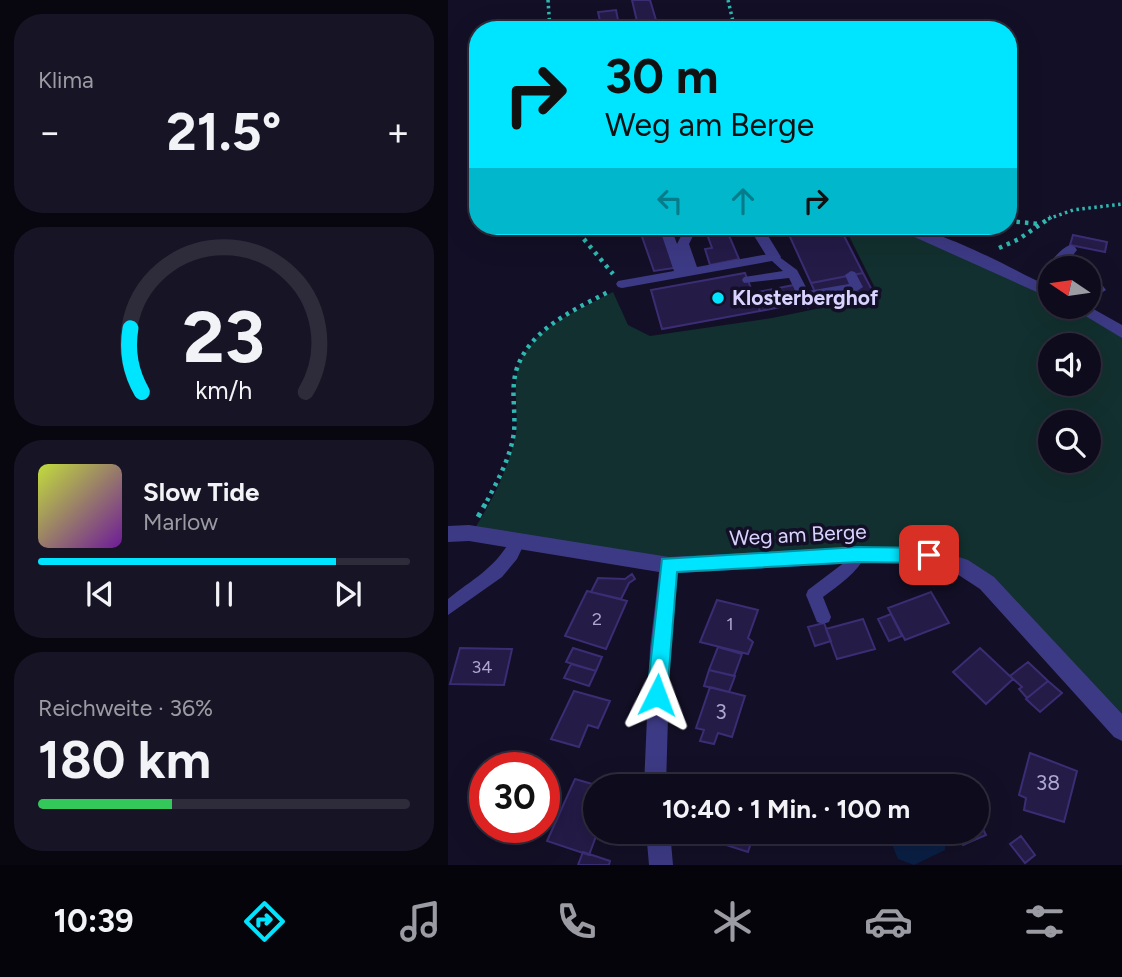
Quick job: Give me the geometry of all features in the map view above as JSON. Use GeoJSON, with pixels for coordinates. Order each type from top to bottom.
{"type":"FeatureCollection","features":[{"type":"Feature","properties":{"kind":"street"},"geometry":{"type":"LineString","coordinates":[[761,235],[774,257]]}},
{"type":"Feature","properties":{"kind":"street"},"geometry":{"type":"LineString","coordinates":[[921,235],[960,250],[1038,287]]}},
{"type":"Feature","properties":{"kind":"street"},"geometry":{"type":"LineString","coordinates":[[1065,256],[1070,250]]}},
{"type":"Feature","properties":{"kind":"street"},"geometry":{"type":"LineString","coordinates":[[1022,280],[1038,276]]}},
{"type":"Feature","properties":{"kind":"street"},"geometry":{"type":"LineString","coordinates":[[1100,319],[1122,332]]}},
{"type":"Feature","properties":{"kind":"street","name":"Weg am Berge"},"geometry":{"type":"LineString","coordinates":[[448,534],[469,533],[669,565],[858,555],[929,555],[961,566],[987,583],[1122,730]]}},
{"type":"Feature","properties":{"kind":"street"},"geometry":{"type":"LineString","coordinates":[[654,774],[660,648],[669,565]]}},
{"type":"Feature","properties":{"kind":"street"},"geometry":{"type":"LineString","coordinates":[[660,844],[661,865]]}},
{"type":"Feature","properties":{"kind":"lane"},"geometry":{"type":"LineString","coordinates":[[668,235],[687,272]]}},
{"type":"Feature","properties":{"kind":"lane"},"geometry":{"type":"LineString","coordinates":[[687,272],[683,244],[688,235]]}},
{"type":"Feature","properties":{"kind":"lane"},"geometry":{"type":"LineString","coordinates":[[622,284],[774,257],[793,273],[805,300],[827,286],[857,287],[851,275]]}},
{"type":"Feature","properties":{"kind":"lane"},"geometry":{"type":"LineString","coordinates":[[748,280],[793,273]]}},
{"type":"Feature","properties":{"kind":"lane"},"geometry":{"type":"LineString","coordinates":[[448,608],[499,572],[510,561],[517,542]]}},
{"type":"Feature","properties":{"kind":"lane"},"geometry":{"type":"LineString","coordinates":[[823,617],[814,594],[851,567],[858,555]]}},
{"type":"Feature","properties":{"kind":"path"},"geometry":{"type":"LineString","coordinates":[[548,0],[549,21]]}},
{"type":"Feature","properties":{"kind":"path"},"geometry":{"type":"LineString","coordinates":[[728,0],[733,21]]}},
{"type":"Feature","properties":{"kind":"path"},"geometry":{"type":"LineString","coordinates":[[960,250],[993,250],[1018,243],[1047,219],[1069,212],[1122,204]]}},
{"type":"Feature","properties":{"kind":"path"},"geometry":{"type":"LineString","coordinates":[[1017,222],[1041,225]]}},
{"type":"Feature","properties":{"kind":"path"},"geometry":{"type":"LineString","coordinates":[[469,533],[495,489],[514,436],[514,374],[521,357],[549,325],[622,284],[581,235]]}},
{"type":"Feature","properties":{"kind":"green space"},"geometry":{"type":"Polygon","coordinates":[[[848,235],[915,235],[957,251],[1038,289],[1038,319],[1096,319],[1122,334],[1122,725],[991,582],[930,552],[666,561],[473,531],[508,463],[515,438],[518,368],[522,358],[539,336],[575,311],[613,292],[628,325],[650,336],[772,318],[879,296],[848,235]]]}},
{"type":"Feature","properties":{"kind":"water"},"geometry":{"type":"Polygon","coordinates":[[[894,844],[945,844],[945,850],[914,865],[898,859],[894,844]]]}},
{"type":"Feature","properties":{"kind":"building"},"geometry":{"type":"Polygon","coordinates":[[[632,0],[650,0],[656,21],[637,21],[632,0]]]}},
{"type":"Feature","properties":{"kind":"building"},"geometry":{"type":"Polygon","coordinates":[[[616,10],[618,21],[600,21],[598,12],[616,10]]]}},
{"type":"Feature","properties":{"kind":"building"},"geometry":{"type":"Polygon","coordinates":[[[641,235],[664,235],[674,268],[654,271],[641,235]]]}},
{"type":"Feature","properties":{"kind":"building"},"geometry":{"type":"Polygon","coordinates":[[[707,235],[729,235],[739,259],[710,265],[705,249],[712,248],[707,235]]]}},
{"type":"Feature","properties":{"kind":"building"},"geometry":{"type":"Polygon","coordinates":[[[789,235],[844,235],[863,273],[811,283],[789,235]]]}},
{"type":"Feature","properties":{"kind":"building"},"geometry":{"type":"Polygon","coordinates":[[[1073,235],[1107,242],[1105,252],[1070,245],[1073,235]]]}},
{"type":"Feature","properties":{"kind":"building"},"geometry":{"type":"Polygon","coordinates":[[[745,273],[760,311],[662,329],[651,290],[745,273]]]}},
{"type":"Feature","properties":{"kind":"building"},"geometry":{"type":"Polygon","coordinates":[[[863,273],[874,294],[820,304],[811,283],[863,273]]]}},
{"type":"Feature","properties":{"kind":"building"},"geometry":{"type":"Polygon","coordinates":[[[794,285],[801,303],[760,311],[753,293],[794,285]]]}},
{"type":"Feature","properties":{"kind":"building"},"geometry":{"type":"Polygon","coordinates":[[[632,574],[635,579],[629,583],[621,599],[591,592],[598,578],[625,579],[632,574]]]}},
{"type":"Feature","properties":{"kind":"building"},"geometry":{"type":"Polygon","coordinates":[[[587,591],[627,601],[606,649],[565,636],[587,591]]]}},
{"type":"Feature","properties":{"kind":"building"},"geometry":{"type":"Polygon","coordinates":[[[931,592],[949,623],[905,640],[888,608],[931,592]]]}},
{"type":"Feature","properties":{"kind":"building"},"geometry":{"type":"Polygon","coordinates":[[[717,600],[758,610],[748,638],[753,642],[748,654],[700,642],[717,600]]]}},
{"type":"Feature","properties":{"kind":"building"},"geometry":{"type":"Polygon","coordinates":[[[891,614],[902,636],[889,641],[878,619],[891,614]]]}},
{"type":"Feature","properties":{"kind":"building"},"geometry":{"type":"Polygon","coordinates":[[[863,619],[875,649],[837,659],[826,629],[863,619]]]}},
{"type":"Feature","properties":{"kind":"building"},"geometry":{"type":"Polygon","coordinates":[[[824,623],[831,641],[815,646],[808,627],[824,623]]]}},
{"type":"Feature","properties":{"kind":"building"},"geometry":{"type":"Polygon","coordinates":[[[718,647],[742,654],[734,676],[709,670],[718,647]]]}},
{"type":"Feature","properties":{"kind":"building"},"geometry":{"type":"Polygon","coordinates":[[[460,648],[512,649],[504,685],[450,684],[460,648]]]}},
{"type":"Feature","properties":{"kind":"building"},"geometry":{"type":"Polygon","coordinates":[[[573,648],[602,657],[596,671],[566,662],[573,648]]]}},
{"type":"Feature","properties":{"kind":"building"},"geometry":{"type":"Polygon","coordinates":[[[980,648],[1013,679],[986,704],[953,672],[980,648]]]}},
{"type":"Feature","properties":{"kind":"building"},"geometry":{"type":"Polygon","coordinates":[[[1028,662],[1048,681],[1027,698],[1019,689],[1022,687],[1010,676],[1028,662]]]}},
{"type":"Feature","properties":{"kind":"building"},"geometry":{"type":"Polygon","coordinates":[[[571,664],[596,671],[589,686],[564,678],[571,664]]]}},
{"type":"Feature","properties":{"kind":"building"},"geometry":{"type":"Polygon","coordinates":[[[709,670],[735,676],[729,692],[704,686],[709,670]]]}},
{"type":"Feature","properties":{"kind":"building"},"geometry":{"type":"Polygon","coordinates":[[[1048,681],[1062,693],[1040,712],[1026,699],[1048,681]]]}},
{"type":"Feature","properties":{"kind":"building"},"geometry":{"type":"Polygon","coordinates":[[[710,687],[745,696],[732,737],[718,733],[714,744],[700,741],[704,730],[696,728],[710,687]]]}},
{"type":"Feature","properties":{"kind":"building"},"geometry":{"type":"Polygon","coordinates":[[[574,691],[610,701],[598,728],[588,725],[579,747],[551,739],[574,691]]]}},
{"type":"Feature","properties":{"kind":"building"},"geometry":{"type":"Polygon","coordinates":[[[1030,753],[1077,771],[1064,822],[1024,810],[1026,798],[1019,795],[1030,753]]]}},
{"type":"Feature","properties":{"kind":"building"},"geometry":{"type":"Polygon","coordinates":[[[575,779],[583,781],[583,844],[593,844],[589,855],[553,843],[560,843],[560,812],[575,779]]]}},
{"type":"Feature","properties":{"kind":"building"},"geometry":{"type":"Polygon","coordinates":[[[1021,836],[1035,855],[1025,863],[1010,844],[1021,836]]]}},
{"type":"Feature","properties":{"kind":"building"},"geometry":{"type":"Polygon","coordinates":[[[723,844],[751,844],[748,852],[723,844]]]}},
{"type":"Feature","properties":{"kind":"building"},"geometry":{"type":"Polygon","coordinates":[[[583,852],[610,861],[609,865],[578,865],[583,852]]]}},
{"type":"Feature","properties":{"kind":"place","name":"Klosterberghof"},"geometry":{"type":"Point","coordinates":[718,298]}},
{"type":"Feature","properties":{"kind":"route"},"geometry":{"type":"LineString","coordinates":[[657,695],[669,565],[858,555],[929,555]]}}]}
